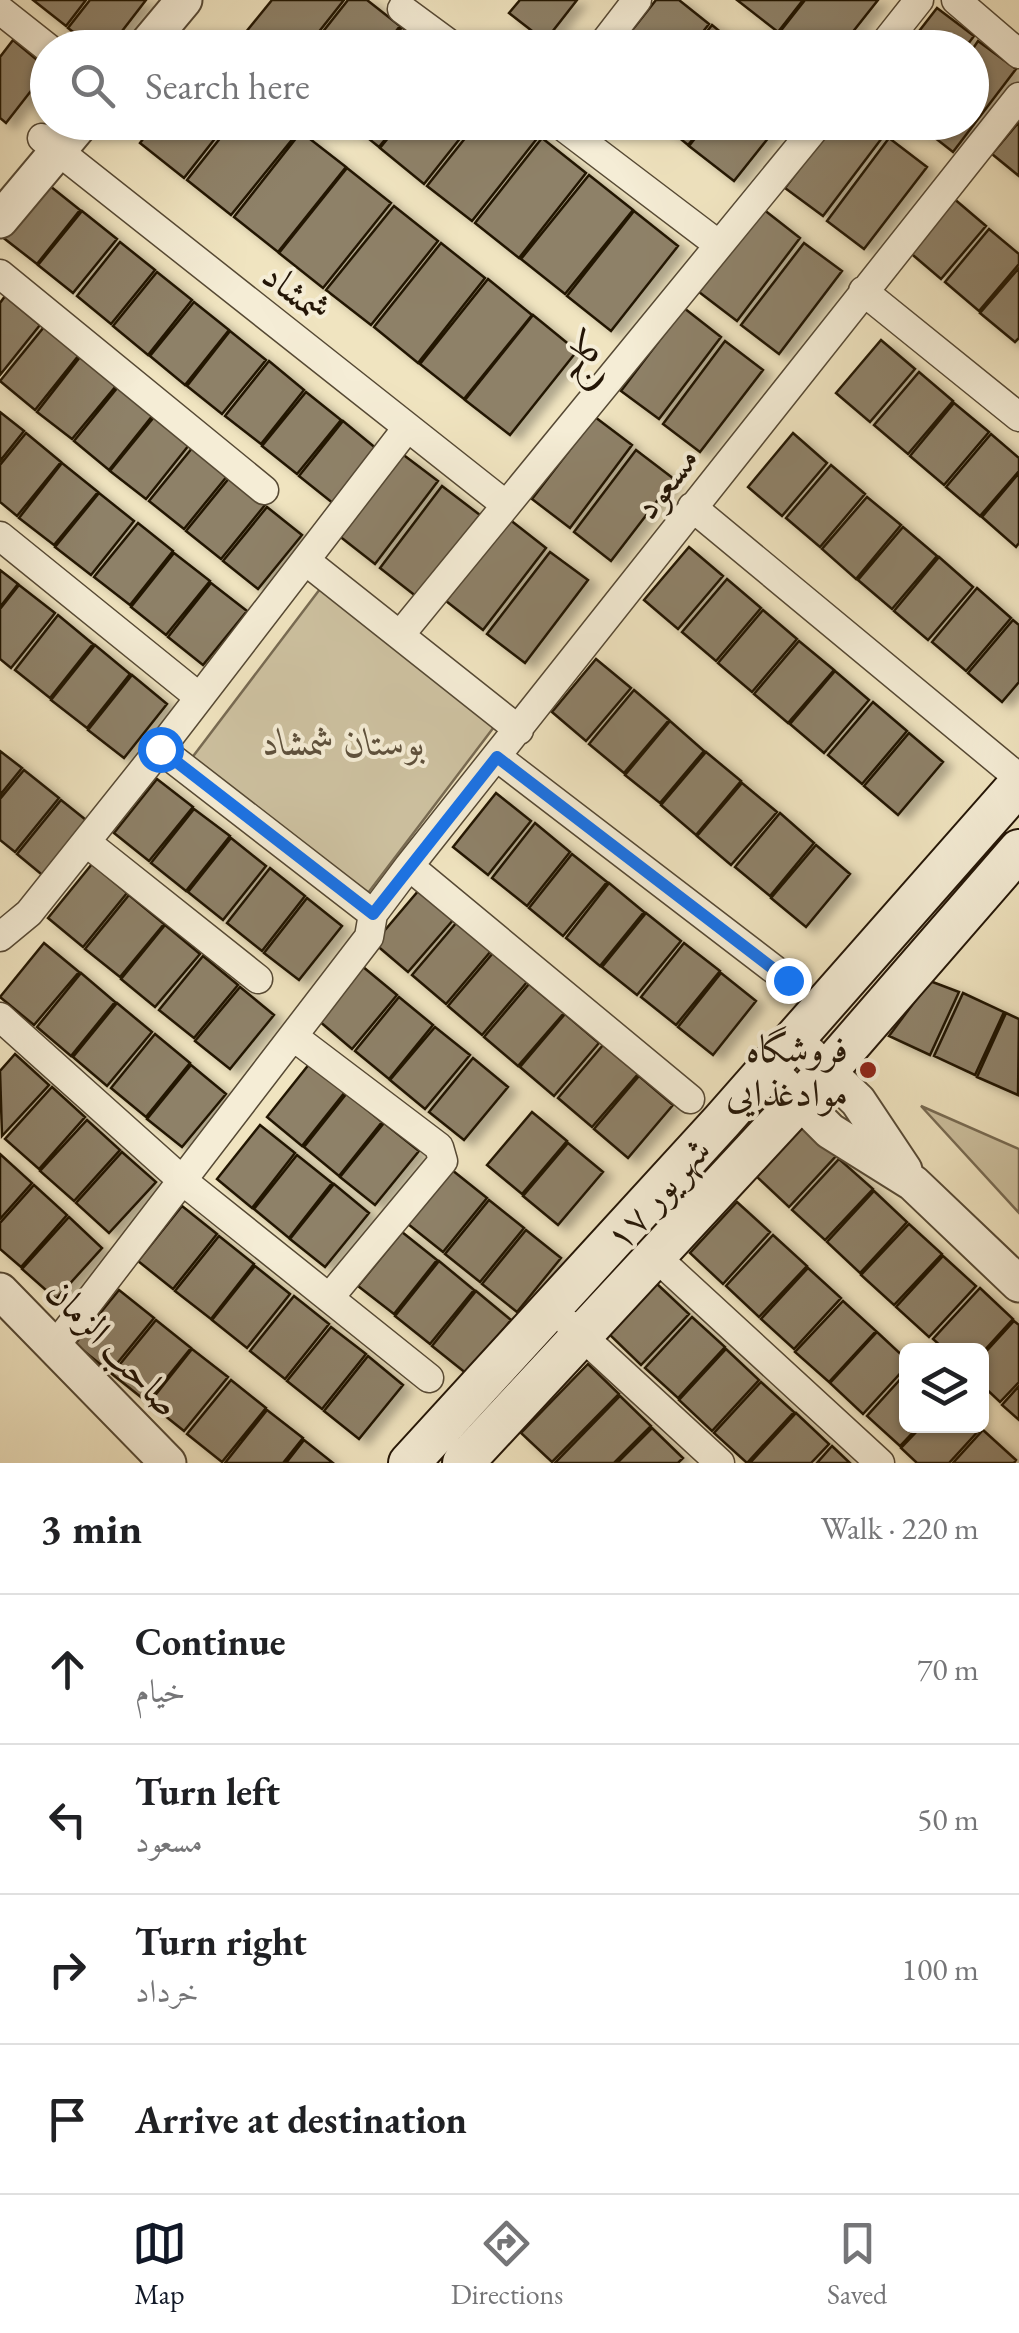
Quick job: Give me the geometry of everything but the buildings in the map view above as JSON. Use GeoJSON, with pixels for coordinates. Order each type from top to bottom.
{"type":"FeatureCollection","features":[{"type":"Feature","properties":{"kind":"main road","name":"۱۷ شهریور"},"geometry":{"type":"LineString","coordinates":[[463,1463],[568,1322],[780,1054],[1019,781]]}},
{"type":"Feature","properties":{"kind":"main road","name":"۱۷ شهریور"},"geometry":{"type":"LineString","coordinates":[[409,1463],[568,1322],[656,1257],[828,1070],[1019,850]]}},
{"type":"Feature","properties":{"kind":"street"},"geometry":{"type":"LineString","coordinates":[[133,30],[157,0]]}},
{"type":"Feature","properties":{"kind":"street"},"geometry":{"type":"LineString","coordinates":[[159,30],[184,0]]}},
{"type":"Feature","properties":{"kind":"street"},"geometry":{"type":"LineString","coordinates":[[614,30],[637,0]]}},
{"type":"Feature","properties":{"kind":"street"},"geometry":{"type":"LineString","coordinates":[[896,30],[920,0]]}},
{"type":"Feature","properties":{"kind":"street"},"geometry":{"type":"LineString","coordinates":[[956,0],[1019,54]]}},
{"type":"Feature","properties":{"kind":"street"},"geometry":{"type":"LineString","coordinates":[[402,9],[431,30]]}},
{"type":"Feature","properties":{"kind":"street"},"geometry":{"type":"LineString","coordinates":[[0,10],[30,34]]}},
{"type":"Feature","properties":{"kind":"street","name":"مسعود"},"geometry":{"type":"LineString","coordinates":[[989,134],[1019,97]]}},
{"type":"Feature","properties":{"kind":"street"},"geometry":{"type":"LineString","coordinates":[[0,188],[49,140]]}},
{"type":"Feature","properties":{"kind":"street"},"geometry":{"type":"LineString","coordinates":[[0,220],[50,140]]}},
{"type":"Feature","properties":{"kind":"street","name":"شمشاد"},"geometry":{"type":"LineString","coordinates":[[56,140],[506,505]]}},
{"type":"Feature","properties":{"kind":"street"},"geometry":{"type":"LineString","coordinates":[[582,140],[720,245]]}},
{"type":"Feature","properties":{"kind":"street","name":"کاج"},"geometry":{"type":"LineString","coordinates":[[400,636],[805,140]]}},
{"type":"Feature","properties":{"kind":"street","name":"مسعود"},"geometry":{"type":"LineString","coordinates":[[54,1346],[370,937],[373,914],[409,866],[984,140]]}},
{"type":"Feature","properties":{"kind":"street"},"geometry":{"type":"LineString","coordinates":[[0,274],[264,490]]}},
{"type":"Feature","properties":{"kind":"street"},"geometry":{"type":"LineString","coordinates":[[863,291],[1019,416]]}},
{"type":"Feature","properties":{"kind":"street"},"geometry":{"type":"LineString","coordinates":[[0,938],[29,912],[86,842],[408,428]]}},
{"type":"Feature","properties":{"kind":"street"},"geometry":{"type":"LineString","coordinates":[[692,507],[1019,781]]}},
{"type":"Feature","properties":{"kind":"street"},"geometry":{"type":"LineString","coordinates":[[0,536],[200,696]]}},
{"type":"Feature","properties":{"kind":"street"},"geometry":{"type":"LineString","coordinates":[[306,561],[519,730]]}},
{"type":"Feature","properties":{"kind":"street"},"geometry":{"type":"LineString","coordinates":[[160,749],[373,914]]}},
{"type":"Feature","properties":{"kind":"street"},"geometry":{"type":"LineString","coordinates":[[497,757],[788,980]]}},
{"type":"Feature","properties":{"kind":"street"},"geometry":{"type":"LineString","coordinates":[[86,842],[258,979]]}},
{"type":"Feature","properties":{"kind":"street"},"geometry":{"type":"LineString","coordinates":[[409,866],[690,1098]]}},
{"type":"Feature","properties":{"kind":"street"},"geometry":{"type":"LineString","coordinates":[[0,1016],[183,1180],[428,1378]]}},
{"type":"Feature","properties":{"kind":"street"},"geometry":{"type":"LineString","coordinates":[[294,1036],[439,1147],[443,1155],[443,1161],[328,1298]]}},
{"type":"Feature","properties":{"kind":"street"},"geometry":{"type":"LineString","coordinates":[[780,1054],[828,1070],[858,1101],[912,1183]]}},
{"type":"Feature","properties":{"kind":"street"},"geometry":{"type":"LineString","coordinates":[[780,1054],[798,1101],[830,1131],[912,1183],[1019,1284]]}},
{"type":"Feature","properties":{"kind":"street"},"geometry":{"type":"LineString","coordinates":[[656,1257],[880,1463]]}},
{"type":"Feature","properties":{"kind":"street","name":"صاحب الزمان"},"geometry":{"type":"LineString","coordinates":[[4,1305],[54,1346],[168,1463]]}},
{"type":"Feature","properties":{"kind":"street"},"geometry":{"type":"LineString","coordinates":[[568,1322],[720,1463]]}},
{"type":"Feature","properties":{"kind":"green space","name":"بوستان شمشاد"},"geometry":{"type":"Polygon","coordinates":[[[320,589],[497,723],[368,893],[191,759],[320,589]]]}},
{"type":"Feature","properties":{"kind":"green space"},"geometry":{"type":"Polygon","coordinates":[[[921,1106],[1019,1149],[1019,1213],[921,1106]]]}},
{"type":"Feature","properties":{"kind":"place","name":"فروشگاه موادغذایی"},"geometry":{"type":"Point","coordinates":[868,1070]}},
{"type":"Feature","properties":{"kind":"route"},"geometry":{"type":"LineString","coordinates":[[160,749],[373,914],[497,757],[788,980]]}}]}
